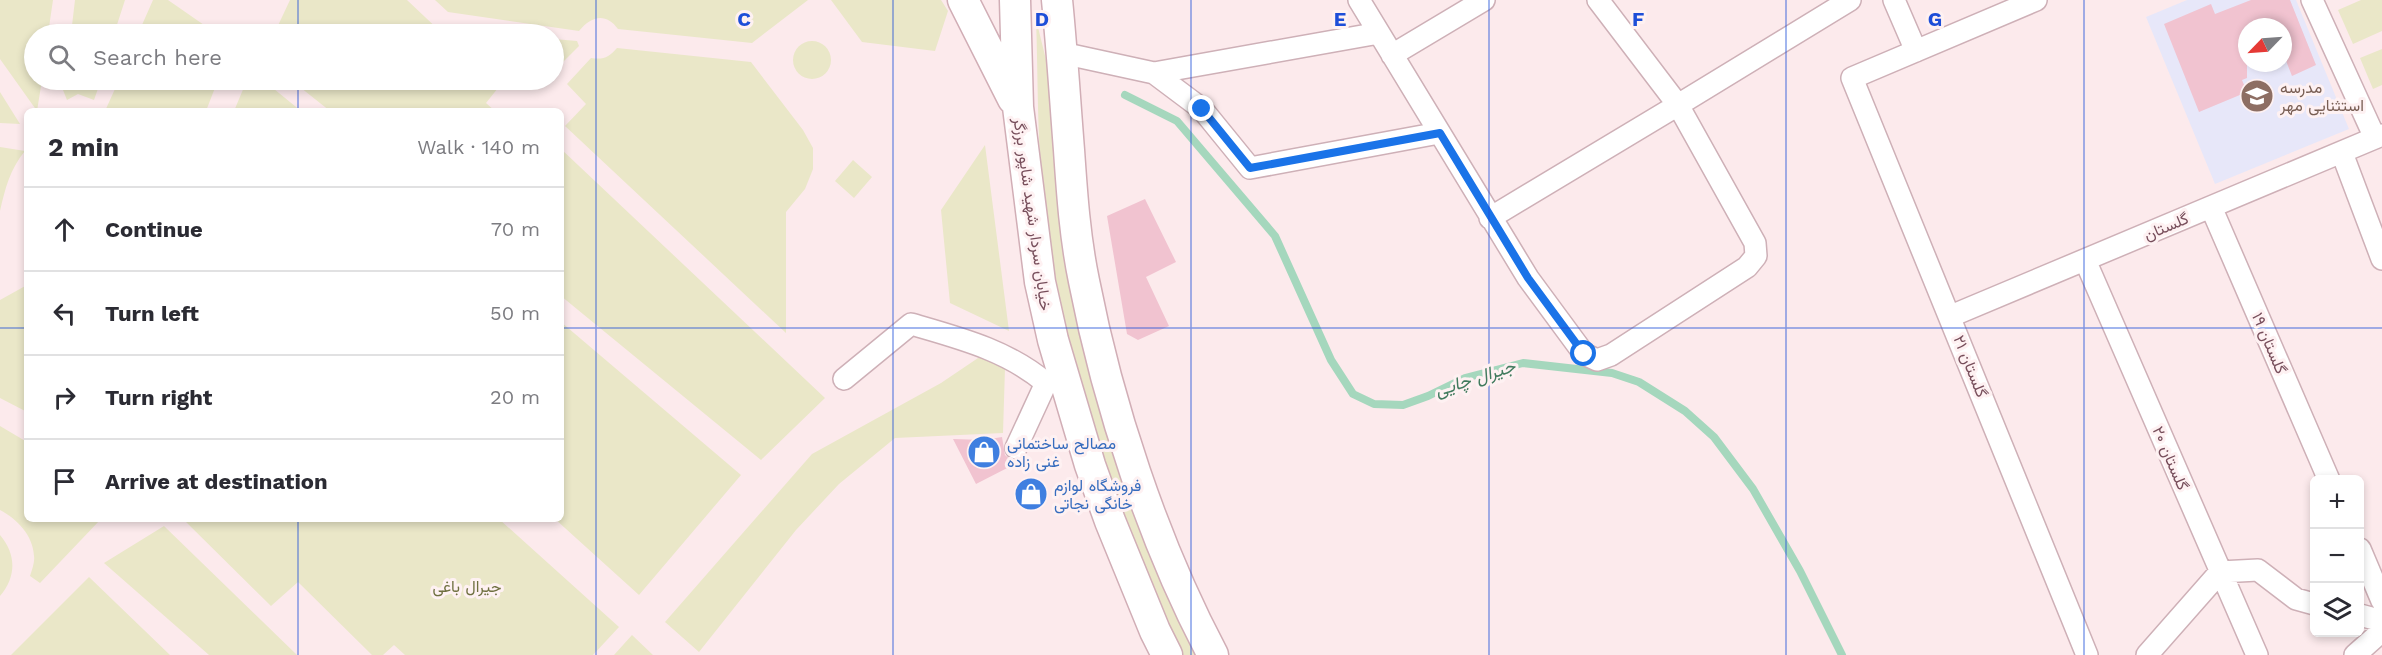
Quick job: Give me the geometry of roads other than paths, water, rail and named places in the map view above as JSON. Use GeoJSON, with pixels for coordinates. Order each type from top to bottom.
{"type":"FeatureCollection","features":[{"type":"Feature","properties":{"kind":"main road"},"geometry":{"type":"LineString","coordinates":[[963,0],[1018,107]]}},
{"type":"Feature","properties":{"kind":"main road"},"geometry":{"type":"LineString","coordinates":[[1057,0],[1073,202],[1083,280],[1102,357],[1133,463],[1179,581],[1213,655]]}},
{"type":"Feature","properties":{"kind":"main road"},"geometry":{"type":"LineString","coordinates":[[1062,53],[1070,0]]}},
{"type":"Feature","properties":{"kind":"main road","name":"خیابان سردار شهید شاپور برزگر"},"geometry":{"type":"LineString","coordinates":[[1015,1],[1018,107],[1055,379],[1110,521],[1167,655]]}},
{"type":"Feature","properties":{"kind":"street"},"geometry":{"type":"LineString","coordinates":[[1359,0],[1528,278],[1584,354],[1597,360],[1611,355],[1748,267],[1756,256],[1755,243],[1678,105],[1598,0]]}},
{"type":"Feature","properties":{"kind":"street"},"geometry":{"type":"LineString","coordinates":[[1392,55],[1484,0]]}},
{"type":"Feature","properties":{"kind":"street"},"geometry":{"type":"LineString","coordinates":[[1490,218],[1850,0]]}},
{"type":"Feature","properties":{"kind":"street"},"geometry":{"type":"LineString","coordinates":[[1894,0],[1916,51],[2036,0]]}},
{"type":"Feature","properties":{"kind":"street"},"geometry":{"type":"LineString","coordinates":[[2312,0],[2378,137]]}},
{"type":"Feature","properties":{"kind":"street"},"geometry":{"type":"LineString","coordinates":[[1062,53],[1154,73],[1379,33]]}},
{"type":"Feature","properties":{"kind":"street","name":"گلستان ۲۱"},"geometry":{"type":"LineString","coordinates":[[1916,51],[1852,78],[1951,316],[2087,655]]}},
{"type":"Feature","properties":{"kind":"street"},"geometry":{"type":"LineString","coordinates":[[1154,73],[1202,109],[1250,168],[1440,133]]}},
{"type":"Feature","properties":{"kind":"street","name":"گلستان"},"geometry":{"type":"LineString","coordinates":[[1951,316],[2378,137]]}},
{"type":"Feature","properties":{"kind":"street"},"geometry":{"type":"LineString","coordinates":[[2342,153],[2382,259]]}},
{"type":"Feature","properties":{"kind":"street","name":"گلستان ۱۹"},"geometry":{"type":"LineString","coordinates":[[2211,207],[2327,475]]}},
{"type":"Feature","properties":{"kind":"street","name":"گلستان ۲۰"},"geometry":{"type":"LineString","coordinates":[[2085,260],[2256,655]]}},
{"type":"Feature","properties":{"kind":"street"},"geometry":{"type":"LineString","coordinates":[[844,379],[911,324],[975,342],[1030,370],[1055,379],[1016,448]]}},
{"type":"Feature","properties":{"kind":"street"},"geometry":{"type":"LineString","coordinates":[[2364,559],[2382,602]]}},
{"type":"Feature","properties":{"kind":"street"},"geometry":{"type":"LineString","coordinates":[[2147,655],[2220,572],[2258,570],[2296,599],[2310,603]]}},
{"type":"Feature","properties":{"kind":"street"},"geometry":{"type":"LineString","coordinates":[[2364,616],[2382,621]]}},
{"type":"Feature","properties":{"kind":"street"},"geometry":{"type":"LineString","coordinates":[[2360,650],[2382,631]]}},
{"type":"Feature","properties":{"kind":"waterway","name":"جیرال چایی"},"geometry":{"type":"LineString","coordinates":[[1125,95],[1177,121],[1275,236],[1331,360],[1353,394],[1374,404],[1403,405],[1465,378],[1523,363],[1612,373],[1639,382],[1685,411],[1714,437],[1753,489],[1800,571],[1842,655]]}},
{"type":"Feature","properties":{"kind":"place","name":"مدرسه استثنایی مهر"},"geometry":{"type":"Point","coordinates":[2257,96]}},
{"type":"Feature","properties":{"kind":"place","name":"مصالح ساختمانی غنی زاده"},"geometry":{"type":"Point","coordinates":[984,452]}},
{"type":"Feature","properties":{"kind":"place","name":"فروشگاه لوازم خانگی نجاتی"},"geometry":{"type":"Point","coordinates":[1031,494]}},
{"type":"Feature","properties":{"kind":"park label","name":"جیرال باغی"},"geometry":{"type":"Point","coordinates":[467,586]}}]}
